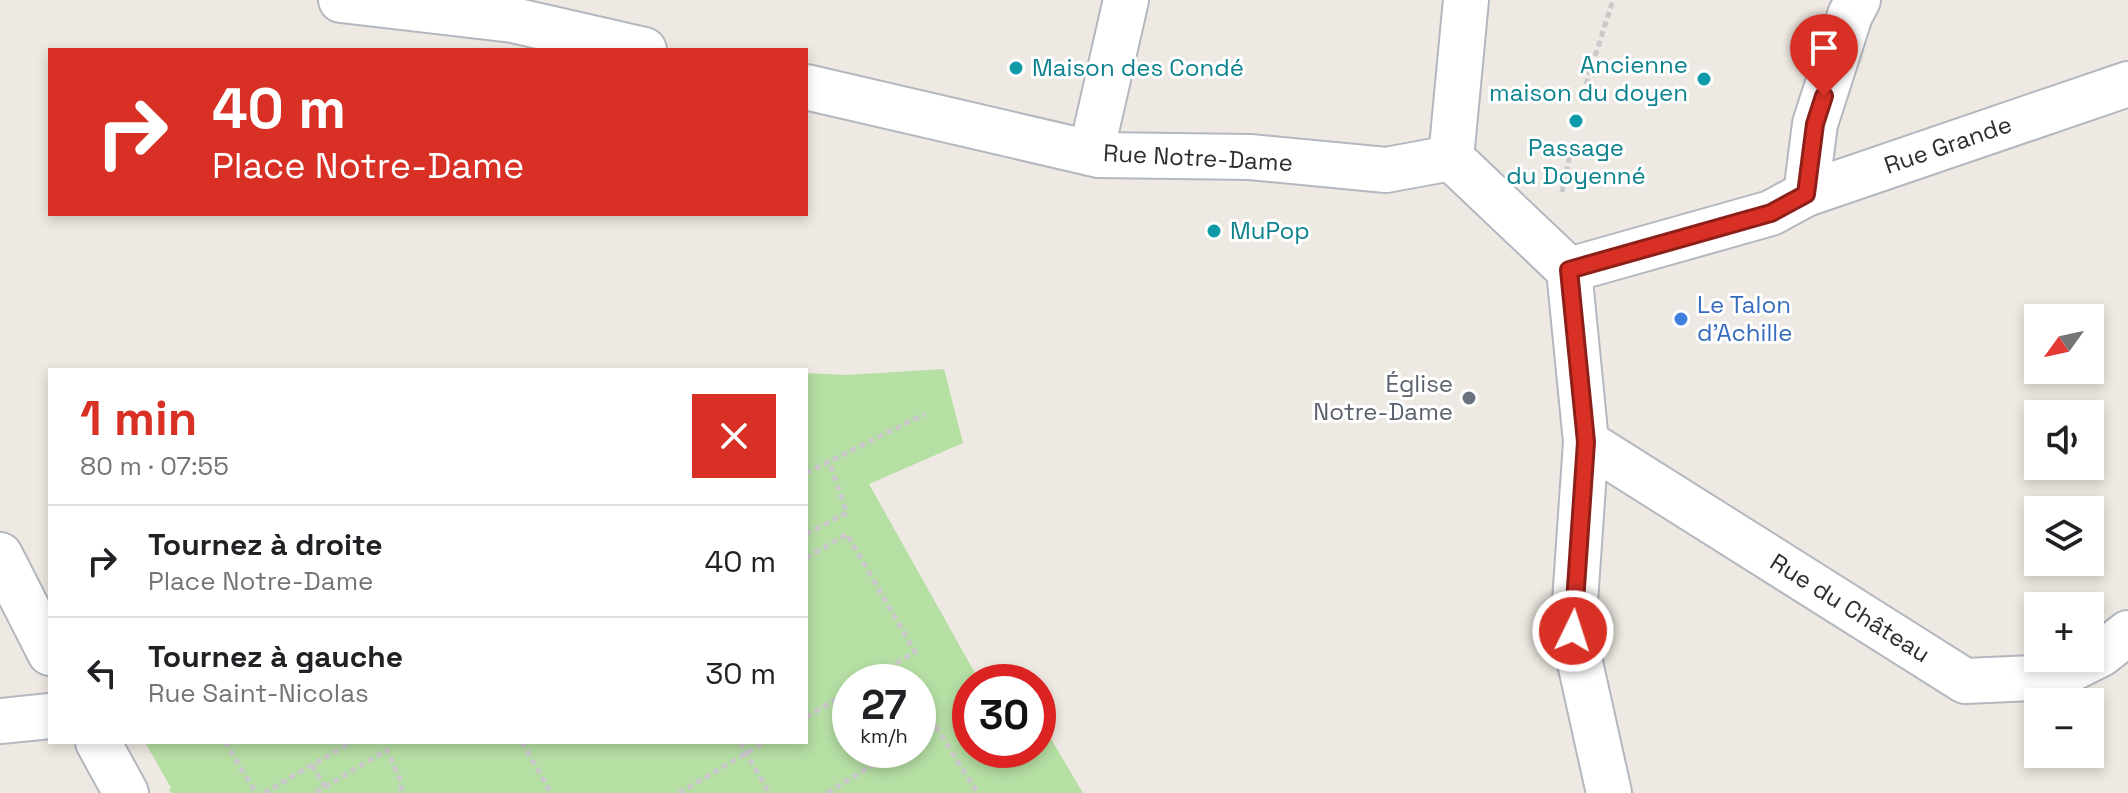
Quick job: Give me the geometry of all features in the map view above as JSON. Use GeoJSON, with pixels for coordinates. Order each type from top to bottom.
{"type":"FeatureCollection","features":[{"type":"Feature","properties":{"kind":"street"},"geometry":{"type":"LineString","coordinates":[[341,0],[527,10],[638,48]]}},
{"type":"Feature","properties":{"kind":"street"},"geometry":{"type":"LineString","coordinates":[[1091,153],[1126,0]]}},
{"type":"Feature","properties":{"kind":"street"},"geometry":{"type":"LineString","coordinates":[[1466,0],[1451,158],[1569,270],[1586,442],[1573,631],[1609,793]]}},
{"type":"Feature","properties":{"kind":"street"},"geometry":{"type":"LineString","coordinates":[[1788,204],[1850,15],[1858,0]]}},
{"type":"Feature","properties":{"kind":"street","name":"Rue Grande"},"geometry":{"type":"LineString","coordinates":[[1569,270],[1788,204],[2128,84]]}},
{"type":"Feature","properties":{"kind":"street","name":"Rue Notre-Dame"},"geometry":{"type":"LineString","coordinates":[[808,87],[1099,155],[1250,157],[1386,170],[1451,158]]}},
{"type":"Feature","properties":{"kind":"street","name":"Rue du Château"},"geometry":{"type":"LineString","coordinates":[[1586,442],[1965,681],[2055,677],[2101,654],[2128,633]]}},
{"type":"Feature","properties":{"kind":"street"},"geometry":{"type":"LineString","coordinates":[[0,555],[48,649]]}},
{"type":"Feature","properties":{"kind":"street"},"geometry":{"type":"LineString","coordinates":[[0,721],[48,716]]}},
{"type":"Feature","properties":{"kind":"street"},"geometry":{"type":"LineString","coordinates":[[99,744],[126,793]]}},
{"type":"Feature","properties":{"kind":"path"},"geometry":{"type":"LineString","coordinates":[[1583,94],[1613,0]]}},
{"type":"Feature","properties":{"kind":"path"},"geometry":{"type":"LineString","coordinates":[[808,472],[925,414]]}},
{"type":"Feature","properties":{"kind":"path"},"geometry":{"type":"LineString","coordinates":[[808,533],[847,513],[829,461]]}},
{"type":"Feature","properties":{"kind":"path"},"geometry":{"type":"LineString","coordinates":[[808,557],[847,534],[915,652],[895,664]]}},
{"type":"Feature","properties":{"kind":"path"},"geometry":{"type":"LineString","coordinates":[[808,716],[832,702]]}},
{"type":"Feature","properties":{"kind":"path"},"geometry":{"type":"LineString","coordinates":[[936,727],[978,793]]}},
{"type":"Feature","properties":{"kind":"path"},"geometry":{"type":"LineString","coordinates":[[226,744],[256,793]]}},
{"type":"Feature","properties":{"kind":"path"},"geometry":{"type":"LineString","coordinates":[[264,793],[349,744]]}},
{"type":"Feature","properties":{"kind":"path"},"geometry":{"type":"LineString","coordinates":[[523,744],[551,793]]}},
{"type":"Feature","properties":{"kind":"path"},"geometry":{"type":"LineString","coordinates":[[741,744],[769,793]]}},
{"type":"Feature","properties":{"kind":"path"},"geometry":{"type":"LineString","coordinates":[[679,793],[762,744]]}},
{"type":"Feature","properties":{"kind":"path"},"geometry":{"type":"LineString","coordinates":[[314,793],[387,750],[401,781],[401,793]]}},
{"type":"Feature","properties":{"kind":"path"},"geometry":{"type":"LineString","coordinates":[[312,765],[325,787]]}},
{"type":"Feature","properties":{"kind":"path"},"geometry":{"type":"LineString","coordinates":[[827,793],[868,768]]}},
{"type":"Feature","properties":{"kind":"green space"},"geometry":{"type":"Polygon","coordinates":[[[944,369],[963,443],[869,484],[970,664],[952,664],[952,768],[1056,768],[1056,747],[1083,793],[172,793],[146,744],[808,744],[808,373],[846,375],[944,369]]]}},
{"type":"Feature","properties":{"kind":"place","name":"Maison des Condé"},"geometry":{"type":"Point","coordinates":[1016,68]}},
{"type":"Feature","properties":{"kind":"place","name":"Ancienne maison du doyen"},"geometry":{"type":"Point","coordinates":[1704,79]}},
{"type":"Feature","properties":{"kind":"place","name":"Passage du Doyenné"},"geometry":{"type":"Point","coordinates":[1576,121]}},
{"type":"Feature","properties":{"kind":"place","name":"MuPop"},"geometry":{"type":"Point","coordinates":[1214,231]}},
{"type":"Feature","properties":{"kind":"place","name":"Le Talon d'Achille"},"geometry":{"type":"Point","coordinates":[1681,319]}},
{"type":"Feature","properties":{"kind":"place","name":"Église Notre-Dame"},"geometry":{"type":"Point","coordinates":[1469,398]}},
{"type":"Feature","properties":{"kind":"route"},"geometry":{"type":"LineString","coordinates":[[1573,631],[1586,442],[1569,270],[1771,213],[1806,194],[1815,124],[1824,96]]}}]}
